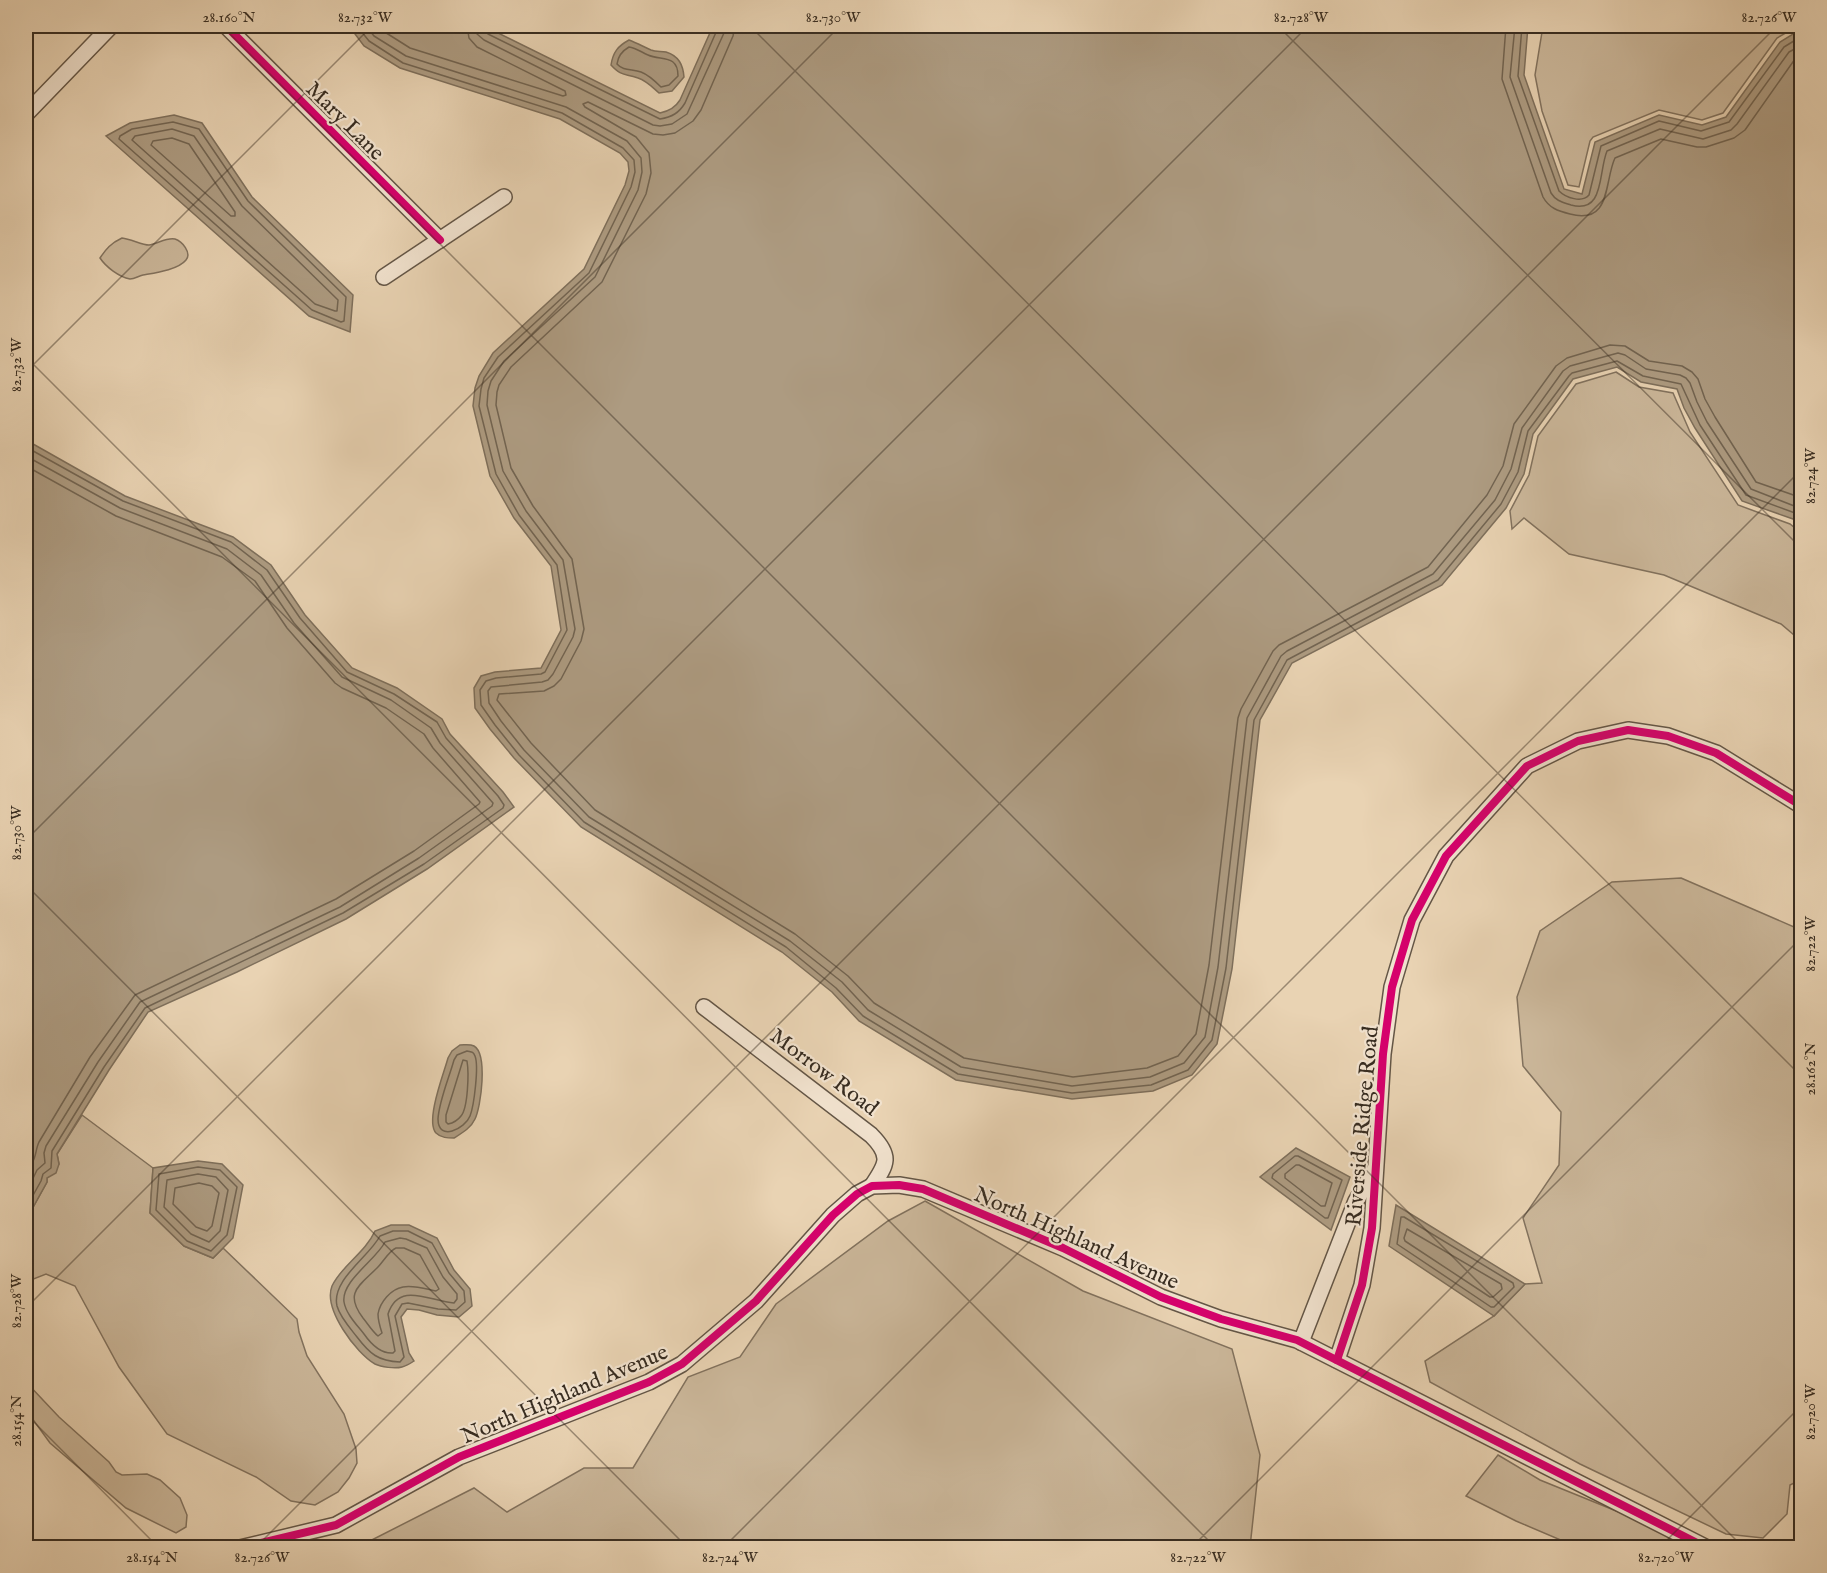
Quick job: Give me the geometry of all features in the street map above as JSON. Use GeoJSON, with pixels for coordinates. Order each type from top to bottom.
{"type":"FeatureCollection","features":[{"type":"Feature","properties":{"kind":"street"},"geometry":{"type":"LineString","coordinates":[[26,114],[111,26]]}},
{"type":"Feature","properties":{"kind":"street","name":"Mary Lane"},"geometry":{"type":"LineString","coordinates":[[226,26],[440,240]]}},
{"type":"Feature","properties":{"kind":"street"},"geometry":{"type":"LineString","coordinates":[[384,277],[504,197]]}},
{"type":"Feature","properties":{"kind":"street","name":"Riverside Ridge Road"},"geometry":{"type":"LineString","coordinates":[[1337,1360],[1362,1285],[1372,1228],[1383,1054],[1392,987],[1412,920],[1446,856],[1527,766],[1578,741],[1628,730],[1668,736],[1716,753],[1802,806]]}},
{"type":"Feature","properties":{"kind":"street","name":"Morrow Road"},"geometry":{"type":"LineString","coordinates":[[704,1007],[872,1135],[883,1147],[885,1162],[872,1186]]}},
{"type":"Feature","properties":{"kind":"street","name":"Riverside Ridge Road"},"geometry":{"type":"LineString","coordinates":[[1301,1342],[1356,1201],[1376,1167]]}},
{"type":"Feature","properties":{"kind":"street","name":"North Highland Avenue"},"geometry":{"type":"LineString","coordinates":[[240,1548],[336,1525],[459,1457],[649,1382],[682,1364],[756,1301],[833,1215],[857,1194],[872,1186],[899,1185],[923,1189],[1063,1248],[1161,1297],[1221,1319],[1301,1342],[1707,1548]]}},
{"type":"Feature","properties":{"kind":"shaded area"},"geometry":{"type":"Polygon","coordinates":[[[1543,26],[1798,26],[1777,38],[1723,113],[1702,120],[1659,110],[1593,137],[1590,141],[1579,187],[1568,185],[1542,111],[1535,75],[1543,26]]]}},
{"type":"Feature","properties":{"kind":"shaded area"},"geometry":{"type":"Polygon","coordinates":[[[122,238],[149,245],[175,239],[181,242],[188,257],[172,269],[132,279],[126,278],[113,271],[100,258],[109,246],[122,238]]]}},
{"type":"Feature","properties":{"kind":"shaded area"},"geometry":{"type":"Polygon","coordinates":[[[1616,372],[1639,387],[1673,393],[1690,432],[1738,505],[1790,524],[1801,533],[1801,641],[1781,624],[1664,575],[1569,554],[1524,518],[1512,529],[1510,511],[1529,475],[1538,436],[1576,384],[1616,372]]]}},
{"type":"Feature","properties":{"kind":"shaded area"},"geometry":{"type":"Polygon","coordinates":[[[1681,878],[1801,930],[1802,1479],[1790,1485],[1787,1514],[1763,1538],[1726,1534],[1580,1464],[1430,1382],[1425,1361],[1494,1316],[1525,1284],[1542,1283],[1523,1218],[1559,1165],[1561,1112],[1523,1066],[1517,997],[1540,931],[1612,882],[1681,878]]]}},
{"type":"Feature","properties":{"kind":"shaded area"},"geometry":{"type":"Polygon","coordinates":[[[82,1115],[153,1168],[150,1213],[184,1246],[213,1258],[223,1248],[297,1319],[307,1356],[344,1414],[356,1449],[357,1463],[338,1492],[315,1505],[291,1501],[256,1477],[167,1434],[119,1367],[75,1286],[46,1274],[26,1282],[26,1220],[47,1178],[59,1164],[57,1154],[82,1115]]]}},
{"type":"Feature","properties":{"kind":"shaded area"},"geometry":{"type":"Polygon","coordinates":[[[925,1201],[1083,1291],[1232,1349],[1260,1455],[1250,1547],[358,1547],[474,1488],[507,1512],[584,1468],[633,1468],[688,1377],[740,1357],[776,1304],[888,1221],[925,1201]]]}},
{"type":"Feature","properties":{"kind":"shaded area"},"geometry":{"type":"Polygon","coordinates":[[[26,1382],[59,1417],[109,1462],[116,1472],[122,1475],[147,1474],[160,1480],[180,1498],[187,1515],[186,1527],[176,1533],[126,1508],[50,1443],[29,1414],[26,1414],[26,1382]]]}},
{"type":"Feature","properties":{"kind":"shaded area"},"geometry":{"type":"Polygon","coordinates":[[[1498,1455],[1540,1480],[1657,1529],[1681,1547],[1577,1547],[1516,1521],[1466,1496],[1498,1455]]]}},
{"type":"Feature","properties":{"kind":"water"},"geometry":{"type":"Polygon","coordinates":[[[349,26],[484,26],[660,113],[672,109],[680,100],[713,26],[1528,26],[1524,75],[1564,189],[1582,194],[1595,142],[1659,115],[1702,125],[1726,117],[1780,42],[1801,29],[1801,526],[1793,519],[1742,501],[1695,428],[1677,389],[1641,382],[1617,367],[1573,379],[1533,434],[1524,474],[1506,508],[1442,585],[1292,663],[1260,720],[1232,969],[1217,1044],[1192,1075],[1153,1091],[1072,1099],[956,1080],[859,1021],[832,992],[782,952],[581,827],[514,758],[475,708],[474,688],[481,676],[495,672],[541,668],[561,630],[551,566],[514,518],[490,476],[473,406],[475,388],[479,376],[493,353],[584,269],[625,185],[629,171],[628,162],[620,153],[560,119],[400,68],[364,46],[349,26]]]}},
{"type":"Feature","properties":{"kind":"water"},"geometry":{"type":"Polygon","coordinates":[[[629,40],[653,51],[666,52],[677,59],[683,69],[684,77],[672,91],[659,93],[644,81],[621,73],[611,65],[617,50],[629,40]]]}},
{"type":"Feature","properties":{"kind":"water"},"geometry":{"type":"Polygon","coordinates":[[[174,115],[202,123],[252,197],[353,295],[350,332],[309,316],[106,136],[130,123],[174,115]]]}},
{"type":"Feature","properties":{"kind":"water"},"geometry":{"type":"Polygon","coordinates":[[[26,440],[125,496],[233,537],[271,565],[305,615],[352,668],[397,688],[442,719],[450,734],[514,807],[427,869],[346,919],[148,1012],[57,1154],[59,1164],[56,1173],[47,1178],[26,1220],[26,440]]]}},
{"type":"Feature","properties":{"kind":"water"},"geometry":{"type":"Polygon","coordinates":[[[460,1045],[474,1046],[481,1059],[482,1081],[479,1104],[475,1119],[469,1128],[454,1138],[445,1137],[436,1133],[433,1127],[434,1108],[448,1058],[452,1051],[460,1045]]]}},
{"type":"Feature","properties":{"kind":"water"},"geometry":{"type":"Polygon","coordinates":[[[1296,1148],[1350,1177],[1331,1230],[1260,1177],[1296,1148]]]}},
{"type":"Feature","properties":{"kind":"water"},"geometry":{"type":"Polygon","coordinates":[[[198,1161],[222,1164],[243,1185],[233,1238],[213,1258],[184,1246],[150,1213],[153,1168],[198,1161]]]}},
{"type":"Feature","properties":{"kind":"water"},"geometry":{"type":"Polygon","coordinates":[[[1396,1205],[1525,1284],[1494,1316],[1389,1246],[1396,1205]]]}},
{"type":"Feature","properties":{"kind":"water"},"geometry":{"type":"Polygon","coordinates":[[[391,1225],[409,1225],[437,1238],[454,1270],[470,1289],[472,1306],[459,1317],[407,1309],[401,1317],[409,1353],[414,1361],[404,1367],[396,1368],[375,1364],[359,1350],[343,1330],[330,1296],[336,1279],[371,1239],[375,1231],[391,1225]]]}},
{"type":"Feature","properties":{"kind":"cycle path"},"geometry":{"type":"LineString","coordinates":[[226,26],[440,240]]}},
{"type":"Feature","properties":{"kind":"cycle path"},"geometry":{"type":"LineString","coordinates":[[1337,1360],[1362,1285],[1372,1228],[1383,1054],[1392,987],[1412,920],[1446,856],[1527,766],[1578,741],[1628,730],[1668,736],[1716,753],[1802,806]]}},
{"type":"Feature","properties":{"kind":"cycle path"},"geometry":{"type":"LineString","coordinates":[[240,1548],[336,1525],[459,1457],[649,1382],[682,1364],[756,1301],[833,1215],[857,1194],[872,1186],[899,1185],[923,1189],[1063,1248],[1161,1297],[1221,1319],[1297,1340],[1707,1548]]}}]}
